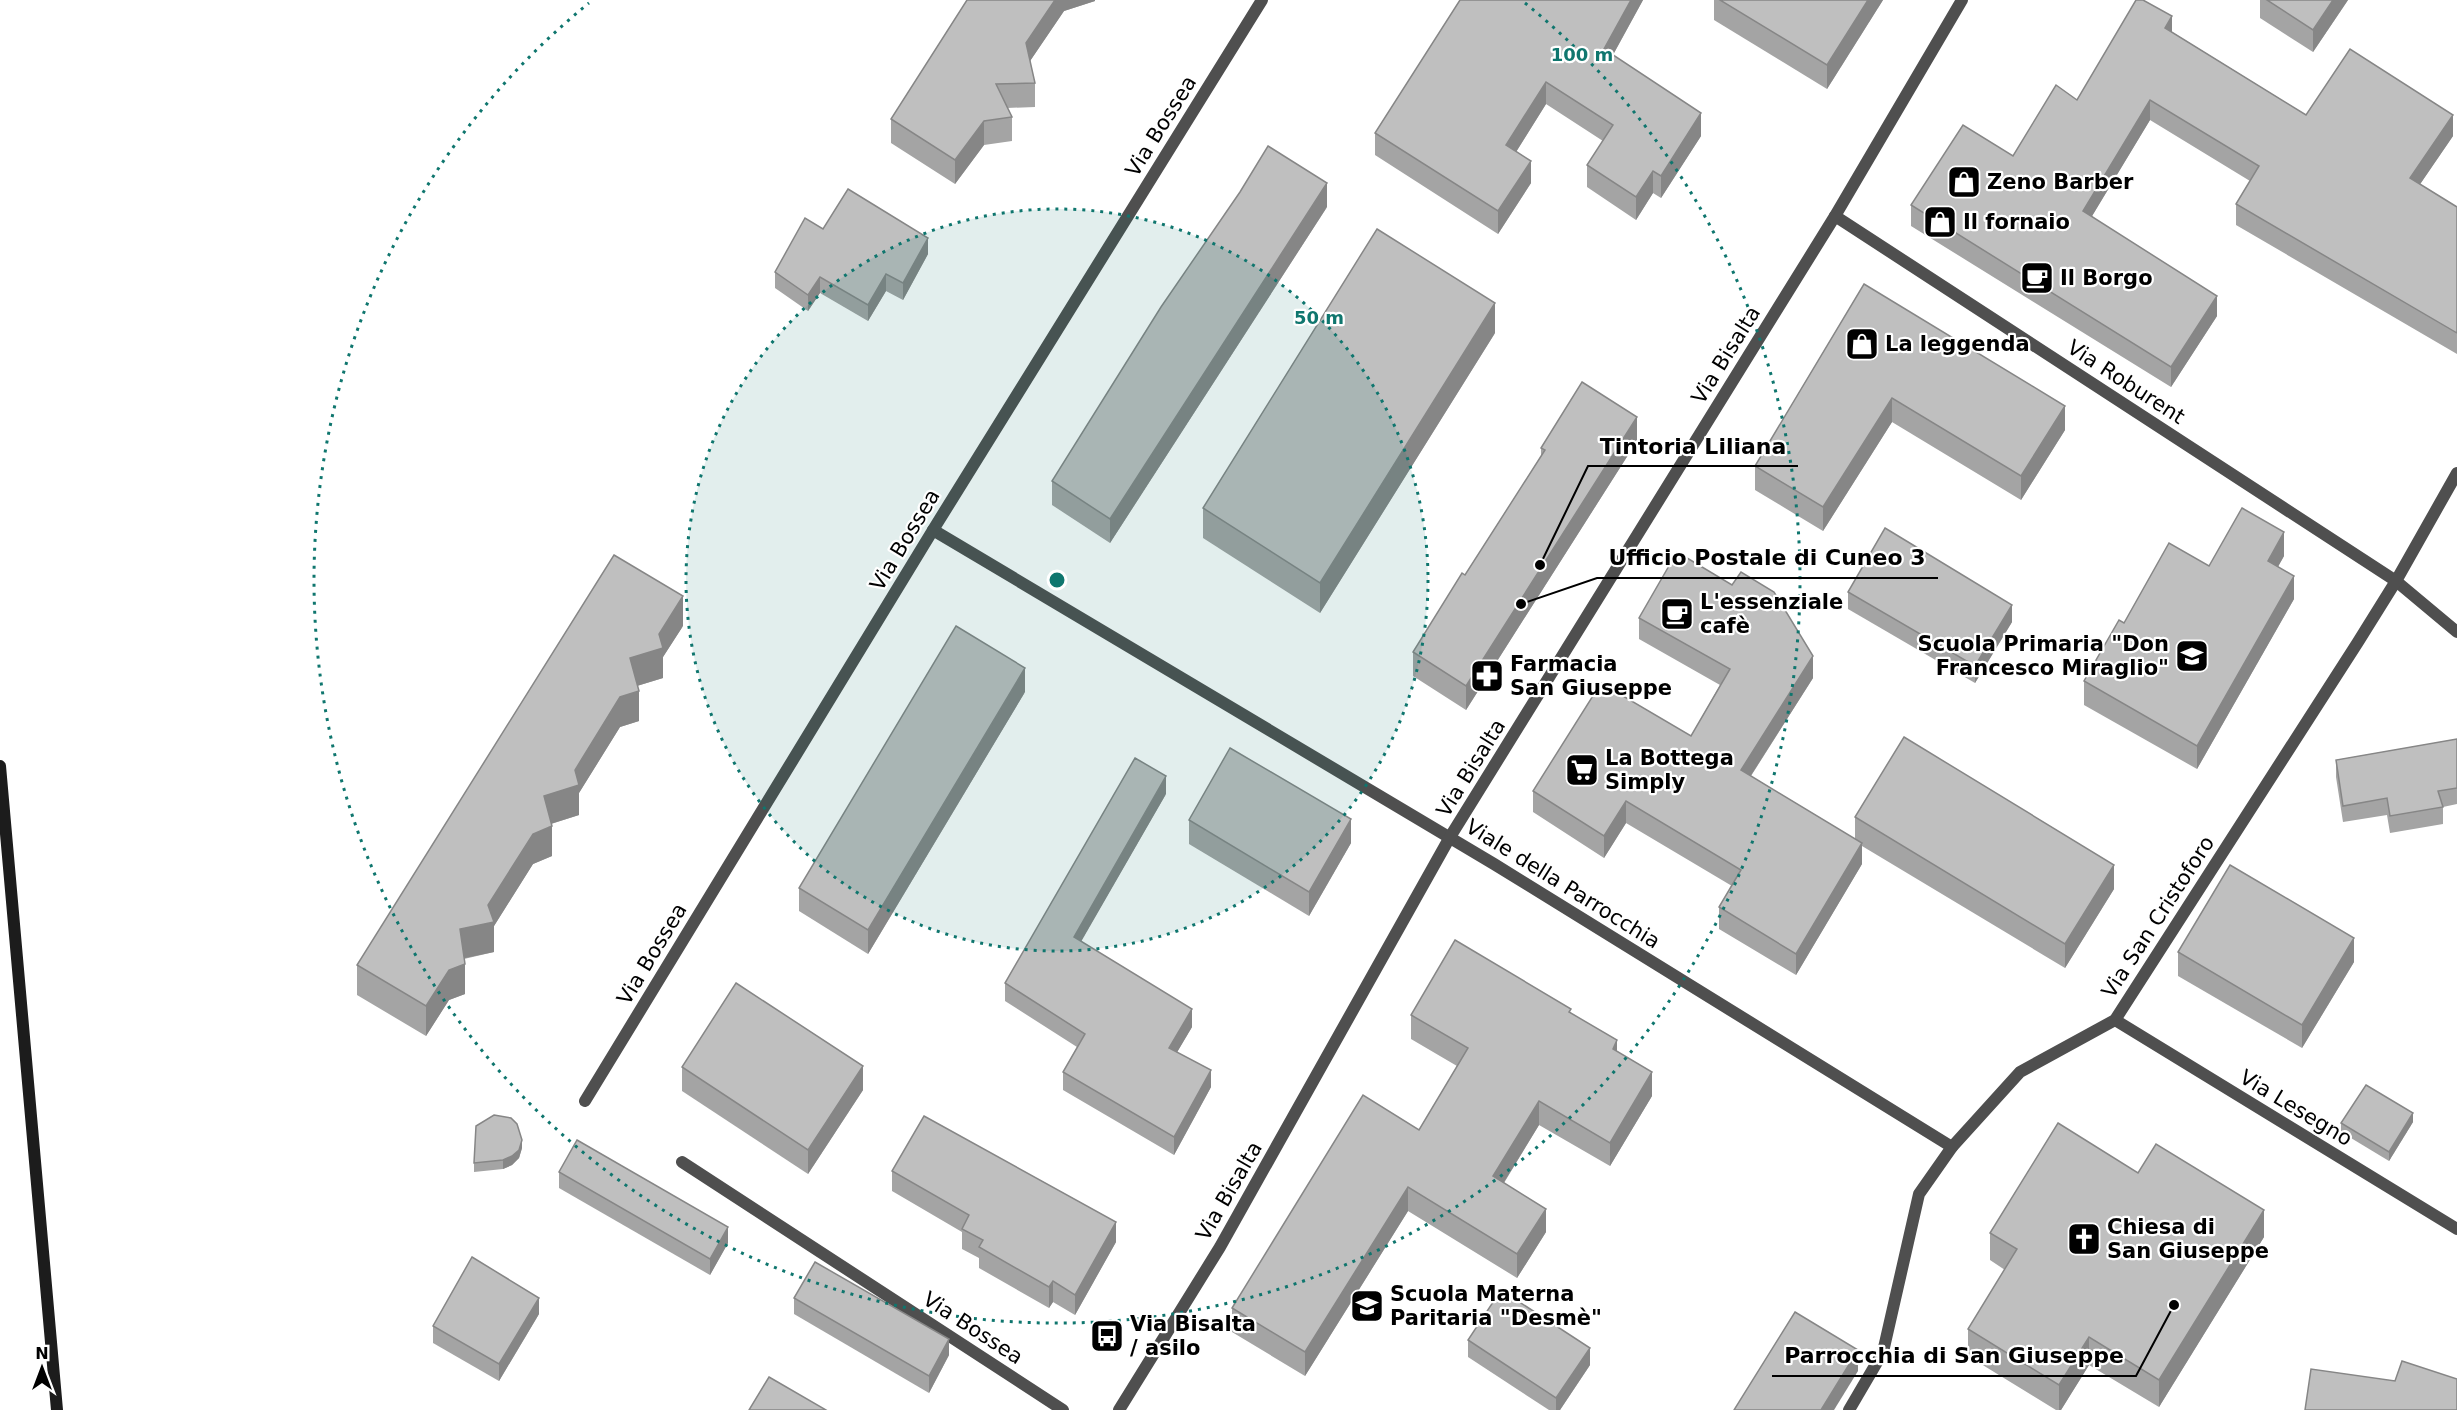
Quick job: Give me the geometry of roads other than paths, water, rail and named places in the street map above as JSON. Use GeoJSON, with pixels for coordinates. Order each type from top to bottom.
{"type":"FeatureCollection","features":[{"type":"Feature","properties":{"kind":"main road"},"geometry":{"type":"LineString","coordinates":[[0,765],[57,1410]]}},
{"type":"Feature","properties":{"kind":"street","name":"Via Bossea"},"geometry":{"type":"LineString","coordinates":[[585,1101],[933,530],[1262,0]]}},
{"type":"Feature","properties":{"kind":"street","name":"Via Bisalta"},"geometry":{"type":"LineString","coordinates":[[1119,1410],[1220,1247],[1450,837],[1835,216],[1962,0]]}},
{"type":"Feature","properties":{"kind":"street","name":"Via Roburent"},"geometry":{"type":"LineString","coordinates":[[1835,216],[2396,581],[2457,632]]}},
{"type":"Feature","properties":{"kind":"street","name":"Via San Cristoforo"},"geometry":{"type":"LineString","coordinates":[[1849,1410],[1883,1352],[1919,1194],[1952,1148],[2020,1072],[2115,1020],[2396,581],[2457,473]]}},
{"type":"Feature","properties":{"kind":"street","name":"Viale della Parrocchia"},"geometry":{"type":"LineString","coordinates":[[933,530],[1450,837],[1952,1148]]}},
{"type":"Feature","properties":{"kind":"street","name":"Via Lesegno"},"geometry":{"type":"LineString","coordinates":[[2115,1020],[2457,1229]]}},
{"type":"Feature","properties":{"kind":"street","name":"Via Bossea"},"geometry":{"type":"LineString","coordinates":[[682,1161],[1063,1410]]}},
{"type":"Feature","properties":{"kind":"place","name":"Zeno Barber"},"geometry":{"type":"Point","coordinates":[1964,182]}},
{"type":"Feature","properties":{"kind":"place","name":"Il fornaio"},"geometry":{"type":"Point","coordinates":[1940,222]}},
{"type":"Feature","properties":{"kind":"place","name":"Il Borgo"},"geometry":{"type":"Point","coordinates":[2037,278]}},
{"type":"Feature","properties":{"kind":"place","name":"La leggenda"},"geometry":{"type":"Point","coordinates":[1862,344]}},
{"type":"Feature","properties":{"kind":"place","name":"Tintoria Liliana"},"geometry":{"type":"Point","coordinates":[1540,565]}},
{"type":"Feature","properties":{"kind":"place","name":"Ufficio Postale di Cuneo 3"},"geometry":{"type":"Point","coordinates":[1521,604]}},
{"type":"Feature","properties":{"kind":"place","name":"L'essenziale cafè"},"geometry":{"type":"Point","coordinates":[1677,614]}},
{"type":"Feature","properties":{"kind":"place","name":"Scuola Primaria \"Don Francesco Miraglio\""},"geometry":{"type":"Point","coordinates":[2192,656]}},
{"type":"Feature","properties":{"kind":"place","name":"Farmacia San Giuseppe"},"geometry":{"type":"Point","coordinates":[1487,676]}},
{"type":"Feature","properties":{"kind":"place","name":"La Bottega Simply"},"geometry":{"type":"Point","coordinates":[1582,770]}},
{"type":"Feature","properties":{"kind":"place","name":"Chiesa di San Giuseppe"},"geometry":{"type":"Point","coordinates":[2084,1239]}},
{"type":"Feature","properties":{"kind":"place","name":"Parrocchia di San Giuseppe"},"geometry":{"type":"Point","coordinates":[2174,1305]}},
{"type":"Feature","properties":{"kind":"place","name":"Scuola Materna Paritaria \"Desmè\""},"geometry":{"type":"Point","coordinates":[1367,1306]}},
{"type":"Feature","properties":{"kind":"place","name":"Via Bisalta / asilo"},"geometry":{"type":"Point","coordinates":[1107,1336]}}]}
